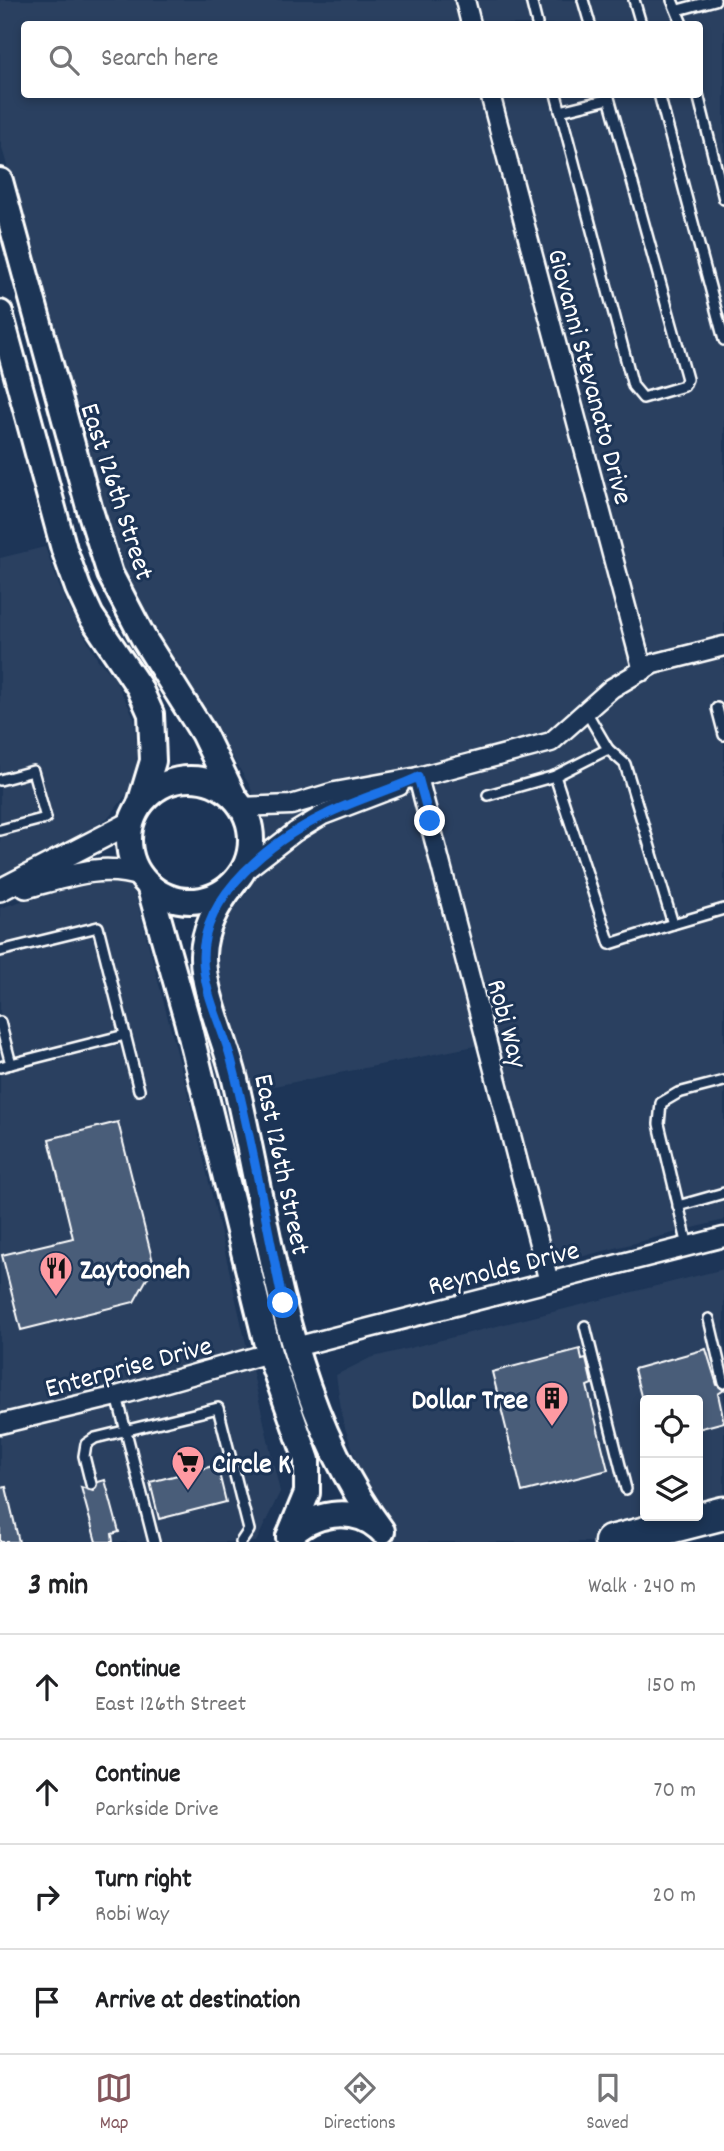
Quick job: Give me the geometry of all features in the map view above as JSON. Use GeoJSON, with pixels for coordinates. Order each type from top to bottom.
{"type":"FeatureCollection","features":[{"type":"Feature","properties":{"kind":"highway"},"geometry":{"type":"LineString","coordinates":[[611,1542],[724,1513]]}},
{"type":"Feature","properties":{"kind":"main road","name":"East 126th Street"},"geometry":{"type":"LineString","coordinates":[[0,181],[6,230],[110,573],[144,639],[204,733],[238,802]]}},
{"type":"Feature","properties":{"kind":"main road"},"geometry":{"type":"LineString","coordinates":[[0,313],[64,549],[78,588],[91,616],[139,687],[151,714],[153,761],[136,813],[130,850],[145,881],[160,893],[186,901],[212,897],[238,878],[249,857],[251,840],[238,802],[212,783],[186,779],[160,786],[136,813]]}},
{"type":"Feature","properties":{"kind":"main road","name":"East 126th Street"},"geometry":{"type":"LineString","coordinates":[[238,878],[208,926],[204,969],[233,1068],[295,1347],[330,1439],[362,1502],[386,1536]]}},
{"type":"Feature","properties":{"kind":"main road","name":"East 126th Street"},"geometry":{"type":"LineString","coordinates":[[145,881],[187,1020],[269,1353],[302,1441],[309,1472],[305,1500],[288,1539]]}},
{"type":"Feature","properties":{"kind":"main road"},"geometry":{"type":"LineString","coordinates":[[288,1539],[312,1521],[338,1514],[365,1519],[386,1536]]}},
{"type":"Feature","properties":{"kind":"street"},"geometry":{"type":"LineString","coordinates":[[465,0],[470,21]]}},
{"type":"Feature","properties":{"kind":"street","name":"Giovanni Stevanato Drive"},"geometry":{"type":"LineString","coordinates":[[491,98],[643,671]]}},
{"type":"Feature","properties":{"kind":"street"},"geometry":{"type":"LineString","coordinates":[[238,802],[286,806],[374,783],[418,777],[551,742],[587,713],[612,688],[653,664],[724,646]]}},
{"type":"Feature","properties":{"kind":"street"},"geometry":{"type":"LineString","coordinates":[[238,878],[295,832],[323,815],[418,777]]}},
{"type":"Feature","properties":{"kind":"street","name":"Robi Way"},"geometry":{"type":"LineString","coordinates":[[418,777],[549,1282]]}},
{"type":"Feature","properties":{"kind":"street"},"geometry":{"type":"LineString","coordinates":[[0,892],[136,813]]}},
{"type":"Feature","properties":{"kind":"street"},"geometry":{"type":"LineString","coordinates":[[0,892],[96,870],[122,869],[145,881]]}},
{"type":"Feature","properties":{"kind":"street","name":"Reynolds Drive"},"geometry":{"type":"LineString","coordinates":[[295,1347],[724,1237]]}},
{"type":"Feature","properties":{"kind":"street","name":"Enterprise Drive"},"geometry":{"type":"LineString","coordinates":[[0,1423],[117,1396],[269,1353]]}},
{"type":"Feature","properties":{"kind":"lane"},"geometry":{"type":"LineString","coordinates":[[531,0],[536,21]]}},
{"type":"Feature","properties":{"kind":"lane"},"geometry":{"type":"LineString","coordinates":[[583,0],[589,21]]}},
{"type":"Feature","properties":{"kind":"lane"},"geometry":{"type":"LineString","coordinates":[[634,0],[640,21]]}},
{"type":"Feature","properties":{"kind":"lane"},"geometry":{"type":"LineString","coordinates":[[672,0],[681,21]]}},
{"type":"Feature","properties":{"kind":"lane"},"geometry":{"type":"LineString","coordinates":[[678,9],[715,0]]}},
{"type":"Feature","properties":{"kind":"lane"},"geometry":{"type":"LineString","coordinates":[[557,98],[633,386],[643,398],[684,386],[687,379],[608,98]]}},
{"type":"Feature","properties":{"kind":"lane"},"geometry":{"type":"LineString","coordinates":[[560,111],[605,98]]}},
{"type":"Feature","properties":{"kind":"lane"},"geometry":{"type":"LineString","coordinates":[[660,98],[724,340]]}},
{"type":"Feature","properties":{"kind":"lane"},"geometry":{"type":"LineString","coordinates":[[699,98],[724,198]]}},
{"type":"Feature","properties":{"kind":"lane"},"geometry":{"type":"LineString","coordinates":[[718,708],[724,735]]}},
{"type":"Feature","properties":{"kind":"lane"},"geometry":{"type":"LineString","coordinates":[[587,713],[608,749],[625,764],[673,923]]}},
{"type":"Feature","properties":{"kind":"lane"},"geometry":{"type":"LineString","coordinates":[[488,795],[555,776],[608,749]]}},
{"type":"Feature","properties":{"kind":"lane"},"geometry":{"type":"LineString","coordinates":[[0,780],[33,771],[46,818],[0,830]]}},
{"type":"Feature","properties":{"kind":"lane"},"geometry":{"type":"LineString","coordinates":[[555,776],[610,944],[724,909]]}},
{"type":"Feature","properties":{"kind":"lane"},"geometry":{"type":"LineString","coordinates":[[0,951],[97,926],[139,1090]]}},
{"type":"Feature","properties":{"kind":"lane"},"geometry":{"type":"LineString","coordinates":[[0,1022],[11,1064]]}},
{"type":"Feature","properties":{"kind":"lane"},"geometry":{"type":"LineString","coordinates":[[0,1067],[125,1035]]}},
{"type":"Feature","properties":{"kind":"lane"},"geometry":{"type":"LineString","coordinates":[[688,1246],[659,1124],[662,1103],[678,1093],[724,1081]]}},
{"type":"Feature","properties":{"kind":"lane"},"geometry":{"type":"LineString","coordinates":[[678,1206],[724,1194]]}},
{"type":"Feature","properties":{"kind":"lane"},"geometry":{"type":"LineString","coordinates":[[709,1319],[724,1383]]}},
{"type":"Feature","properties":{"kind":"lane"},"geometry":{"type":"LineString","coordinates":[[585,1326],[626,1489]]}},
{"type":"Feature","properties":{"kind":"lane"},"geometry":{"type":"LineString","coordinates":[[117,1396],[154,1542]]}},
{"type":"Feature","properties":{"kind":"lane"},"geometry":{"type":"LineString","coordinates":[[91,1484],[84,1456],[86,1444],[94,1438],[218,1408],[248,1530],[241,1542]]}},
{"type":"Feature","properties":{"kind":"shaded area"},"geometry":{"type":"Polygon","coordinates":[[[0,0],[724,0],[724,1220],[557,1263],[490,1043],[249,1091],[236,1050],[215,954],[224,922],[251,887],[263,825],[250,786],[134,596],[101,514],[0,140],[0,0]]]}},
{"type":"Feature","properties":{"kind":"shaded area"},"geometry":{"type":"Polygon","coordinates":[[[45,547],[63,596],[98,660],[113,676],[134,717],[137,752],[135,773],[128,792],[110,816],[52,855],[0,874],[0,558],[45,547]]]}},
{"type":"Feature","properties":{"kind":"shaded area"},"geometry":{"type":"Polygon","coordinates":[[[88,880],[121,880],[134,890],[194,1117],[280,1492],[256,1542],[0,1542],[0,908],[88,880]]]}},
{"type":"Feature","properties":{"kind":"shaded area"},"geometry":{"type":"Polygon","coordinates":[[[724,1269],[724,1508],[703,1514],[703,1395],[640,1395],[640,1521],[673,1521],[591,1542],[385,1542],[343,1422],[336,1375],[370,1358],[724,1269]]]}},
{"type":"Feature","properties":{"kind":"building"},"geometry":{"type":"Polygon","coordinates":[[[118,1122],[154,1266],[134,1302],[21,1330],[2,1255],[73,1238],[49,1139],[118,1122]]]}},
{"type":"Feature","properties":{"kind":"building","name":"Dollar Tree"},"geometry":{"type":"Polygon","coordinates":[[[580,1349],[582,1360],[586,1359],[592,1384],[587,1386],[608,1470],[522,1492],[492,1372],[580,1349]]]}},
{"type":"Feature","properties":{"kind":"building"},"geometry":{"type":"Polygon","coordinates":[[[706,1349],[717,1385],[724,1390],[718,1394],[724,1422],[703,1428],[703,1395],[641,1395],[634,1369],[706,1349]]]}},
{"type":"Feature","properties":{"kind":"building","name":"Circle K"},"geometry":{"type":"Polygon","coordinates":[[[217,1465],[226,1502],[159,1519],[150,1482],[217,1465]]]}},
{"type":"Feature","properties":{"kind":"building"},"geometry":{"type":"Polygon","coordinates":[[[105,1480],[119,1532],[112,1534],[113,1542],[96,1542],[81,1487],[93,1491],[98,1482],[105,1480]]]}},
{"type":"Feature","properties":{"kind":"building"},"geometry":{"type":"Polygon","coordinates":[[[6,1487],[19,1542],[0,1542],[0,1488],[6,1487]]]}},
{"type":"Feature","properties":{"kind":"place","name":"Zaytooneh"},"geometry":{"type":"Point","coordinates":[56,1298]}},
{"type":"Feature","properties":{"kind":"place","name":"Dollar Tree"},"geometry":{"type":"Point","coordinates":[552,1428]}},
{"type":"Feature","properties":{"kind":"place","name":"Circle K"},"geometry":{"type":"Point","coordinates":[188,1492]}},
{"type":"Feature","properties":{"kind":"route"},"geometry":{"type":"LineString","coordinates":[[283,1303],[237,1087],[206,981],[203,958],[208,926],[226,893],[242,873],[295,832],[323,815],[418,777],[430,821]]}}]}
